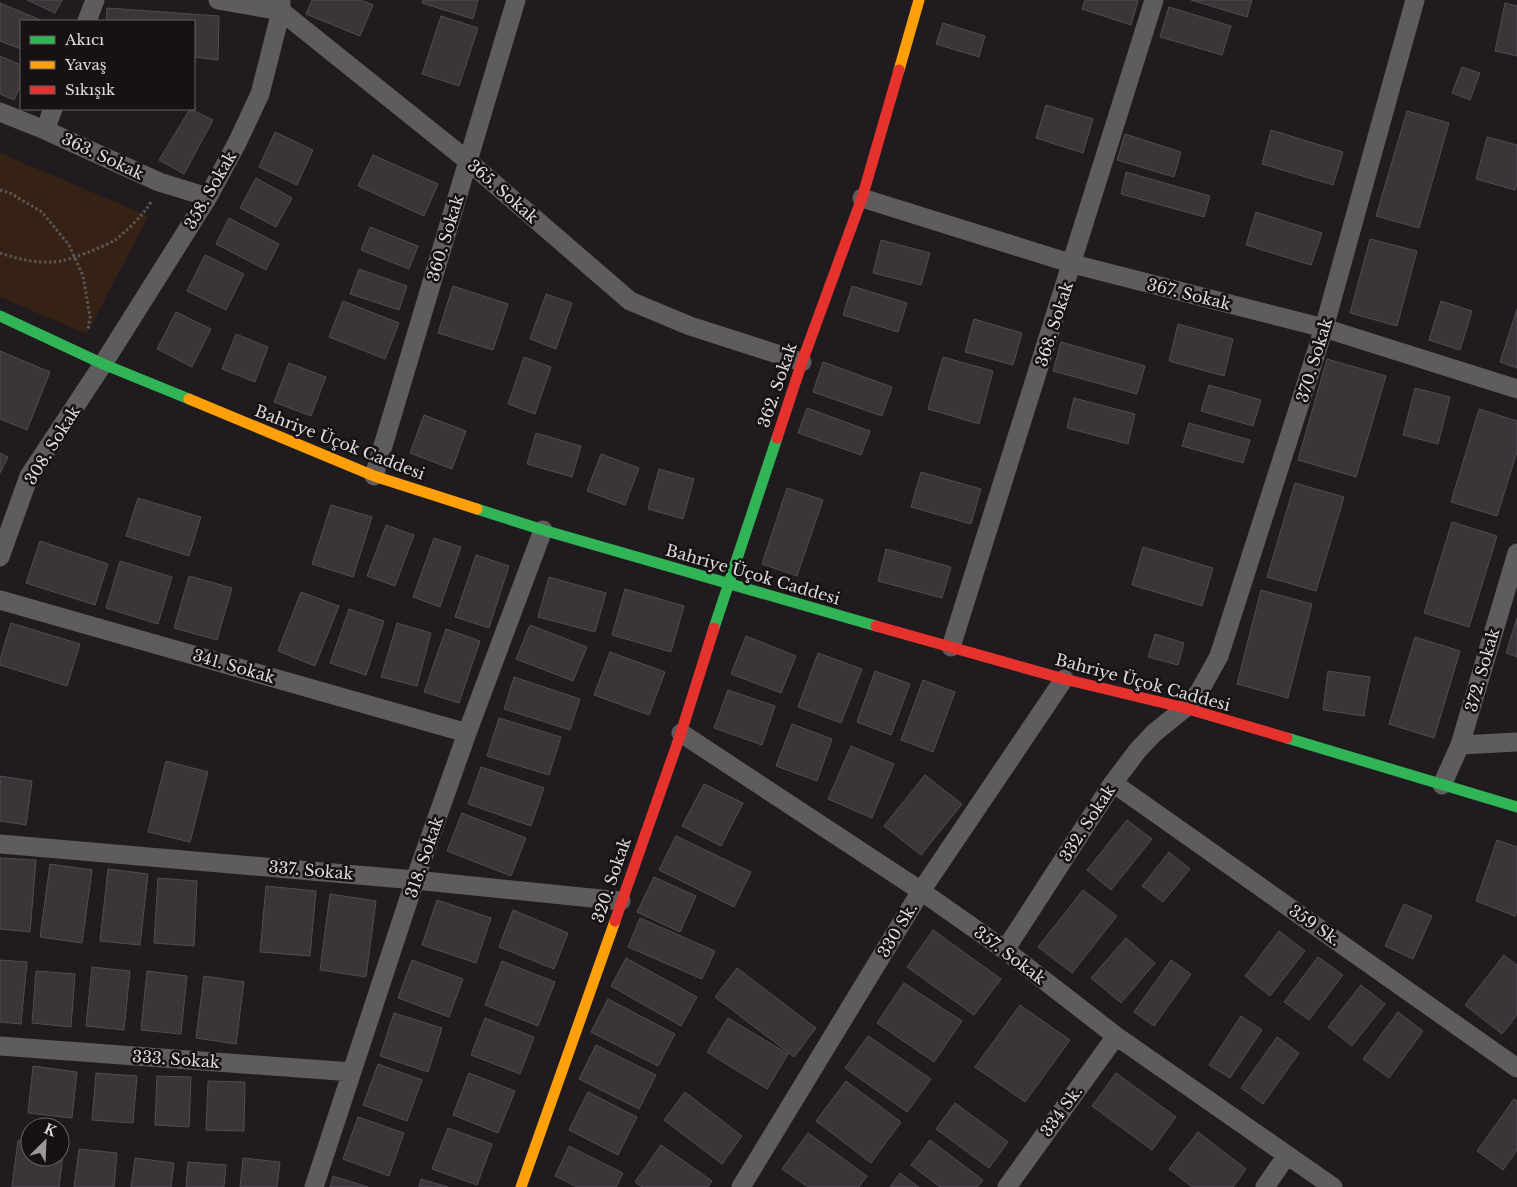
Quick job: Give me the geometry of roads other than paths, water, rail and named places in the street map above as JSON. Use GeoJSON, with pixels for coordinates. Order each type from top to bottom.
{"type":"FeatureCollection","features":[{"type":"Feature","properties":{"kind":"street"},"geometry":{"type":"LineString","coordinates":[[87,20],[95,0]]}},
{"type":"Feature","properties":{"kind":"street","name":"365. Sokak"},"geometry":{"type":"LineString","coordinates":[[218,0],[281,5],[630,301],[690,326],[802,362]]}},
{"type":"Feature","properties":{"kind":"street","name":"360. Sokak"},"geometry":{"type":"LineString","coordinates":[[374,476],[516,0]]}},
{"type":"Feature","properties":{"kind":"street","name":"362. Sokak"},"geometry":{"type":"LineString","coordinates":[[728,584],[802,362],[862,198],[919,0]]}},
{"type":"Feature","properties":{"kind":"street","name":"368. Sokak"},"geometry":{"type":"LineString","coordinates":[[951,647],[1073,264],[1154,0]]}},
{"type":"Feature","properties":{"kind":"street","name":"370. Sokak"},"geometry":{"type":"LineString","coordinates":[[1185,708],[1200,692],[1219,656],[1324,328],[1415,0]]}},
{"type":"Feature","properties":{"kind":"street","name":"358. Sokak"},"geometry":{"type":"LineString","coordinates":[[103,364],[208,197],[237,143],[260,94],[281,5]]}},
{"type":"Feature","properties":{"kind":"street"},"geometry":{"type":"LineString","coordinates":[[45,130],[53,110]]}},
{"type":"Feature","properties":{"kind":"street","name":"363. Sokak"},"geometry":{"type":"LineString","coordinates":[[0,112],[45,130],[159,182],[208,197]]}},
{"type":"Feature","properties":{"kind":"street","name":"367. Sokak"},"geometry":{"type":"LineString","coordinates":[[862,198],[1073,264],[1324,328],[1517,389]]}},
{"type":"Feature","properties":{"kind":"street","name":"Bahriye Üçok Caddesi"},"geometry":{"type":"LineString","coordinates":[[0,316],[103,364],[374,476],[543,530],[728,584],[1064,679],[1185,708],[1517,807]]}},
{"type":"Feature","properties":{"kind":"street","name":"308. Sokak"},"geometry":{"type":"LineString","coordinates":[[0,557],[30,476],[103,364]]}},
{"type":"Feature","properties":{"kind":"street","name":"318. Sokak"},"geometry":{"type":"LineString","coordinates":[[314,1187],[415,880],[467,733],[543,530]]}},
{"type":"Feature","properties":{"kind":"street","name":"372. Sokak"},"geometry":{"type":"LineString","coordinates":[[1442,785],[1460,744],[1517,552]]}},
{"type":"Feature","properties":{"kind":"street","name":"320. Sokak"},"geometry":{"type":"LineString","coordinates":[[521,1187],[681,733],[728,584]]}},
{"type":"Feature","properties":{"kind":"street","name":"341. Sokak"},"geometry":{"type":"LineString","coordinates":[[0,600],[467,733]]}},
{"type":"Feature","properties":{"kind":"street","name":"330 Sk."},"geometry":{"type":"LineString","coordinates":[[741,1187],[921,891],[1064,679]]}},
{"type":"Feature","properties":{"kind":"street","name":"332. Sokak"},"geometry":{"type":"LineString","coordinates":[[1005,950],[1113,783],[1138,750],[1154,733],[1185,708]]}},
{"type":"Feature","properties":{"kind":"street","name":"357. Sokak"},"geometry":{"type":"LineString","coordinates":[[681,733],[921,891],[1005,950],[1116,1036],[1333,1187]]}},
{"type":"Feature","properties":{"kind":"street"},"geometry":{"type":"LineString","coordinates":[[1460,744],[1517,742]]}},
{"type":"Feature","properties":{"kind":"street","name":"359 Sk."},"geometry":{"type":"LineString","coordinates":[[1113,783],[1517,1068]]}},
{"type":"Feature","properties":{"kind":"street","name":"337. Sokak"},"geometry":{"type":"LineString","coordinates":[[0,844],[621,900]]}},
{"type":"Feature","properties":{"kind":"street","name":"334 Sk."},"geometry":{"type":"LineString","coordinates":[[1007,1187],[1116,1036]]}},
{"type":"Feature","properties":{"kind":"street","name":"333. Sokak"},"geometry":{"type":"LineString","coordinates":[[0,1046],[352,1072]]}},
{"type":"Feature","properties":{"kind":"street"},"geometry":{"type":"LineString","coordinates":[[1265,1187],[1287,1155]]}}]}
